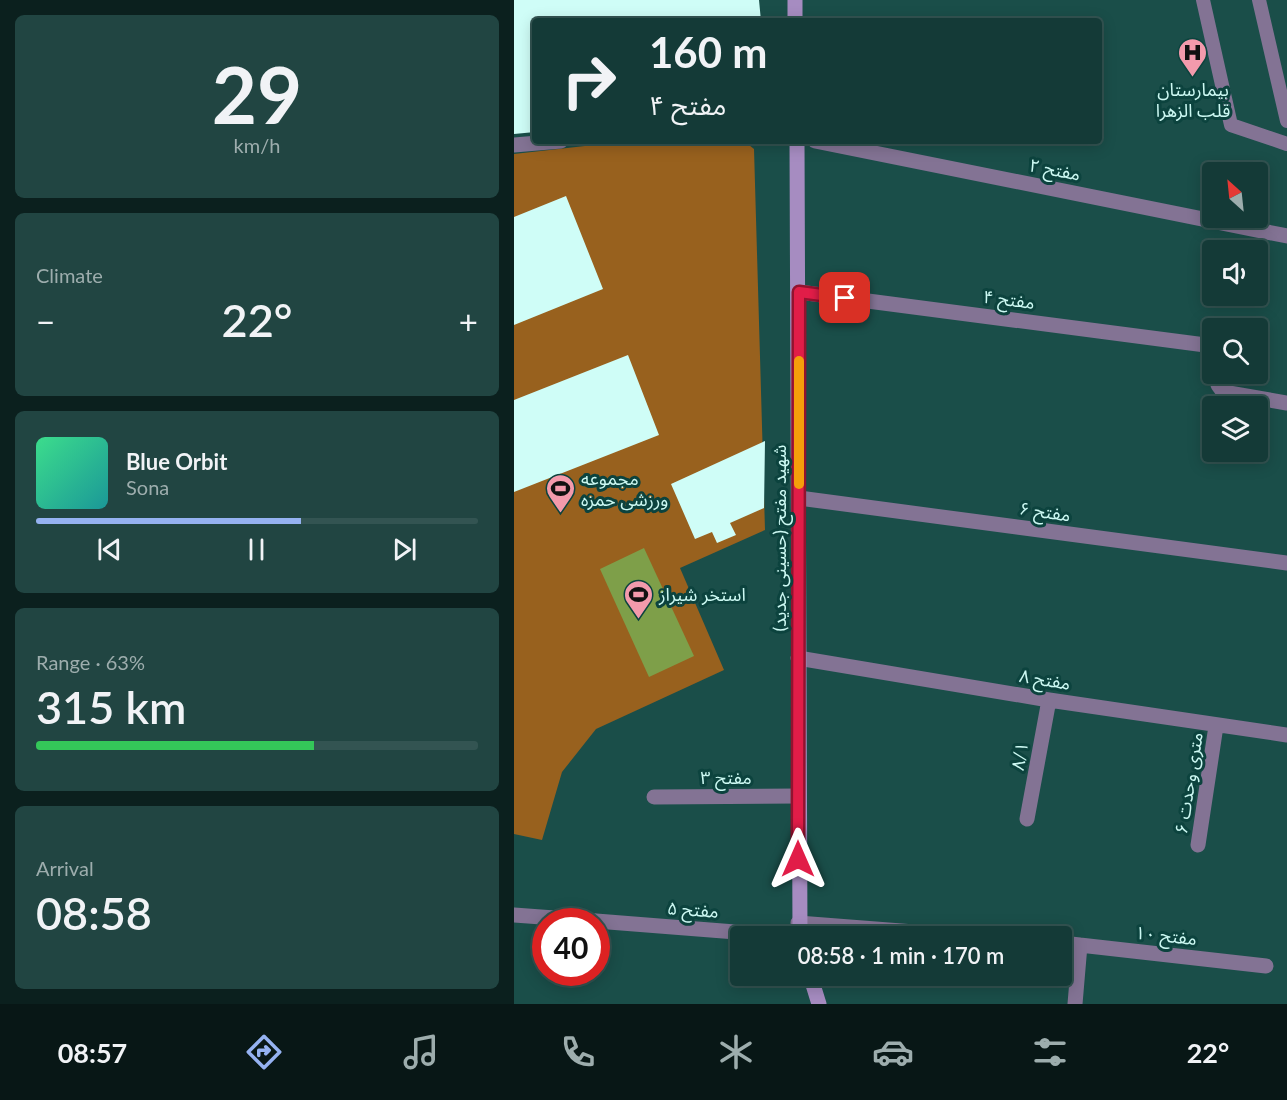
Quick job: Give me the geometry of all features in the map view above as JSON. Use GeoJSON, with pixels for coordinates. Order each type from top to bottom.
{"type":"FeatureCollection","features":[{"type":"Feature","properties":{"kind":"street"},"geometry":{"type":"LineString","coordinates":[[795,0],[795,18]]}},
{"type":"Feature","properties":{"kind":"street"},"geometry":{"type":"LineString","coordinates":[[514,145],[532,143]]}},
{"type":"Feature","properties":{"kind":"street","name":"شهید مفتح (حسینی جدید)"},"geometry":{"type":"LineString","coordinates":[[797,144],[799,926]]}},
{"type":"Feature","properties":{"kind":"street","name":"مفتح ۲"},"geometry":{"type":"LineString","coordinates":[[830,144],[1286,236]]}},
{"type":"Feature","properties":{"kind":"street","name":"مفتح ۴"},"geometry":{"type":"LineString","coordinates":[[799,292],[1202,345]]}},
{"type":"Feature","properties":{"kind":"street"},"geometry":{"type":"LineString","coordinates":[[1219,384],[1223,392],[1286,403]]}},
{"type":"Feature","properties":{"kind":"street","name":"مفتح ۶"},"geometry":{"type":"LineString","coordinates":[[799,498],[1286,563]]}},
{"type":"Feature","properties":{"kind":"street","name":"مفتح ۸"},"geometry":{"type":"LineString","coordinates":[[798,658],[1049,700],[1286,735]]}},
{"type":"Feature","properties":{"kind":"street","name":"۸/۱"},"geometry":{"type":"LineString","coordinates":[[1027,819],[1049,700]]}},
{"type":"Feature","properties":{"kind":"street","name":"۶ متری وحدت"},"geometry":{"type":"LineString","coordinates":[[1198,845],[1216,726]]}},
{"type":"Feature","properties":{"kind":"street","name":"مفتح ۳"},"geometry":{"type":"LineString","coordinates":[[654,797],[798,796]]}},
{"type":"Feature","properties":{"kind":"street","name":"مفتح ۵"},"geometry":{"type":"LineString","coordinates":[[514,915],[532,916]]}},
{"type":"Feature","properties":{"kind":"street","name":"مفتح ۵"},"geometry":{"type":"LineString","coordinates":[[610,922],[730,932]]}},
{"type":"Feature","properties":{"kind":"street","name":"مفتح ۱۰"},"geometry":{"type":"LineString","coordinates":[[1072,945],[1266,966]]}},
{"type":"Feature","properties":{"kind":"street"},"geometry":{"type":"LineString","coordinates":[[1075,1004],[1080,945]]}},
{"type":"Feature","properties":{"kind":"street"},"geometry":{"type":"LineString","coordinates":[[813,986],[819,1004]]}},
{"type":"Feature","properties":{"kind":"lane"},"geometry":{"type":"LineString","coordinates":[[1203,0],[1231,124],[1286,144]]}},
{"type":"Feature","properties":{"kind":"lane"},"geometry":{"type":"LineString","coordinates":[[1259,0],[1286,121]]}},
{"type":"Feature","properties":{"kind":"shaded area","name":"مجموعه ورزشی حمزه"},"geometry":{"type":"Polygon","coordinates":[[[602,144],[748,144],[754,149],[765,530],[680,568],[724,670],[596,729],[562,772],[542,840],[514,834],[514,154],[602,144]]]}},
{"type":"Feature","properties":{"kind":"shaded area"},"geometry":{"type":"Polygon","coordinates":[[[644,548],[694,656],[649,677],[600,569],[644,548]]]}},
{"type":"Feature","properties":{"kind":"building"},"geometry":{"type":"Polygon","coordinates":[[[514,0],[759,0],[761,18],[532,18],[532,132],[514,134],[514,0]]]}},
{"type":"Feature","properties":{"kind":"building"},"geometry":{"type":"Polygon","coordinates":[[[566,196],[603,289],[514,325],[514,217],[566,196]]]}},
{"type":"Feature","properties":{"kind":"building"},"geometry":{"type":"Polygon","coordinates":[[[628,355],[659,435],[514,492],[514,400],[628,355]]]}},
{"type":"Feature","properties":{"kind":"building"},"geometry":{"type":"Polygon","coordinates":[[[765,441],[764,508],[730,523],[736,535],[717,543],[712,532],[695,539],[671,484],[765,441]]]}},
{"type":"Feature","properties":{"kind":"slow traffic"},"geometry":{"type":"LineString","coordinates":[[799,361],[799,484]]}},
{"type":"Feature","properties":{"kind":"place","name":"بیمارستان قلب الزهرا"},"geometry":{"type":"Point","coordinates":[1193,78]}},
{"type":"Feature","properties":{"kind":"place","name":"مجموعه ورزشی حمزه"},"geometry":{"type":"Point","coordinates":[560,514]}},
{"type":"Feature","properties":{"kind":"place","name":"استخر شیراز"},"geometry":{"type":"Point","coordinates":[638,620]}},
{"type":"Feature","properties":{"kind":"route"},"geometry":{"type":"LineString","coordinates":[[798,859],[799,292],[845,298]]}}]}
